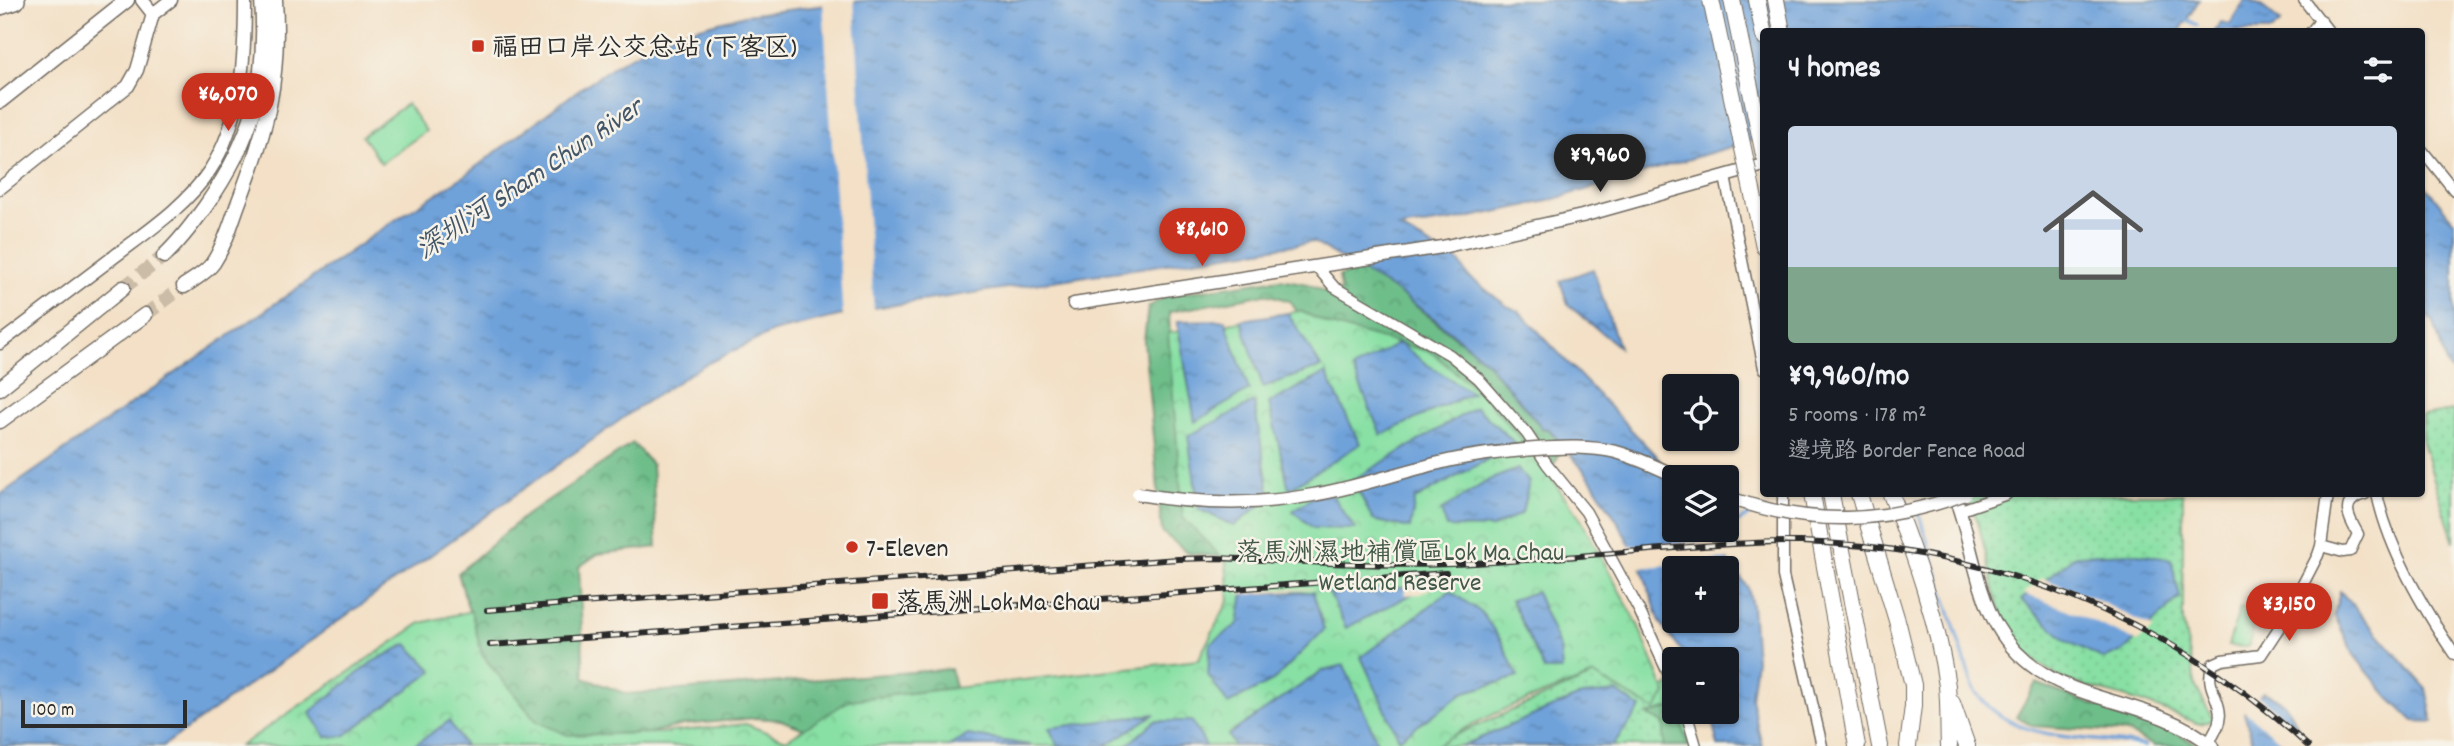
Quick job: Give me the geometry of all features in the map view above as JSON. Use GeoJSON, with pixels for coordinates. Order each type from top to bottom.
{"type":"FeatureCollection","features":[{"type":"Feature","properties":{"kind":"highway"},"geometry":{"type":"LineString","coordinates":[[0,5],[15,0]]}},
{"type":"Feature","properties":{"kind":"main road"},"geometry":{"type":"LineString","coordinates":[[0,101],[127,0]]}},
{"type":"Feature","properties":{"kind":"main road"},"geometry":{"type":"LineString","coordinates":[[164,256],[185,235],[223,182],[245,139],[262,66],[262,0]]}},
{"type":"Feature","properties":{"kind":"main road"},"geometry":{"type":"LineString","coordinates":[[184,286],[212,264],[228,232],[254,163],[274,82],[277,45],[275,0]]}},
{"type":"Feature","properties":{"kind":"main road"},"geometry":{"type":"LineString","coordinates":[[1711,0],[1760,225]]}},
{"type":"Feature","properties":{"kind":"main road"},"geometry":{"type":"LineString","coordinates":[[1732,0],[1760,136]]}},
{"type":"Feature","properties":{"kind":"main road"},"geometry":{"type":"LineString","coordinates":[[1757,0],[1762,28]]}},
{"type":"Feature","properties":{"kind":"main road"},"geometry":{"type":"LineString","coordinates":[[1776,0],[1781,28]]}},
{"type":"Feature","properties":{"kind":"main road"},"geometry":{"type":"LineString","coordinates":[[0,388],[124,288]]}},
{"type":"Feature","properties":{"kind":"main road"},"geometry":{"type":"LineString","coordinates":[[0,421],[145,315]]}},
{"type":"Feature","properties":{"kind":"main road"},"geometry":{"type":"LineString","coordinates":[[1813,497],[1857,746]]}},
{"type":"Feature","properties":{"kind":"main road"},"geometry":{"type":"LineString","coordinates":[[1832,497],[1880,746]]}},
{"type":"Feature","properties":{"kind":"main road"},"geometry":{"type":"LineString","coordinates":[[1860,497],[1913,685],[1908,746]]}},
{"type":"Feature","properties":{"kind":"main road"},"geometry":{"type":"LineString","coordinates":[[1893,497],[1918,567],[1947,687],[1967,746]]}},
{"type":"Feature","properties":{"kind":"main road"},"geometry":{"type":"LineString","coordinates":[[1947,687],[1949,746]]}},
{"type":"Feature","properties":{"kind":"street"},"geometry":{"type":"LineString","coordinates":[[142,0],[153,14]]}},
{"type":"Feature","properties":{"kind":"street"},"geometry":{"type":"LineString","coordinates":[[0,188],[128,86],[137,71],[153,14],[171,0]]}},
{"type":"Feature","properties":{"kind":"street"},"geometry":{"type":"LineString","coordinates":[[0,343],[173,211],[209,170],[225,139],[239,93],[245,52],[245,0]]}},
{"type":"Feature","properties":{"kind":"street"},"geometry":{"type":"LineString","coordinates":[[2304,0],[2326,28]]}},
{"type":"Feature","properties":{"kind":"street"},"geometry":{"type":"LineString","coordinates":[[2314,28],[2321,20]]}},
{"type":"Feature","properties":{"kind":"street"},"geometry":{"type":"LineString","coordinates":[[2425,154],[2454,190]]}},
{"type":"Feature","properties":{"kind":"street"},"geometry":{"type":"LineString","coordinates":[[1074,304],[1443,247],[1582,216],[1760,165]]}},
{"type":"Feature","properties":{"kind":"street"},"geometry":{"type":"LineString","coordinates":[[1725,177],[1760,348]]}},
{"type":"Feature","properties":{"kind":"street"},"geometry":{"type":"LineString","coordinates":[[1317,267],[1334,287],[1450,355],[1479,379],[1527,434],[1547,464],[1586,512],[1639,610],[1662,660]]}},
{"type":"Feature","properties":{"kind":"street"},"geometry":{"type":"LineString","coordinates":[[1138,494],[1192,502],[1292,499],[1338,490],[1452,460],[1551,448],[1584,447],[1615,452],[1662,469]]}},
{"type":"Feature","properties":{"kind":"street"},"geometry":{"type":"LineString","coordinates":[[1783,497],[1783,576],[1822,746]]}},
{"type":"Feature","properties":{"kind":"street"},"geometry":{"type":"LineString","coordinates":[[1955,497],[1991,613],[2003,636],[2022,658],[2036,670],[2063,685],[2156,713],[2178,723],[2210,744],[2221,718],[2209,677],[2213,664],[2222,660],[2261,656],[2286,617],[2321,546],[2328,497]]}},
{"type":"Feature","properties":{"kind":"street"},"geometry":{"type":"LineString","coordinates":[[1739,499],[1797,514],[1848,519],[1882,517],[1930,507],[1957,497]]}},
{"type":"Feature","properties":{"kind":"street"},"geometry":{"type":"LineString","coordinates":[[1961,510],[1998,497]]}},
{"type":"Feature","properties":{"kind":"street"},"geometry":{"type":"LineString","coordinates":[[2321,546],[2336,551],[2350,551],[2358,534],[2350,522],[2348,505],[2356,497]]}},
{"type":"Feature","properties":{"kind":"street"},"geometry":{"type":"LineString","coordinates":[[2379,497],[2388,530],[2405,569],[2454,654]]}},
{"type":"Feature","properties":{"kind":"street"},"geometry":{"type":"LineString","coordinates":[[1690,724],[1696,746]]}},
{"type":"Feature","properties":{"kind":"green space"},"geometry":{"type":"Polygon","coordinates":[[[407,104],[426,131],[381,163],[362,136],[407,104]]]}},
{"type":"Feature","properties":{"kind":"green space"},"geometry":{"type":"Polygon","coordinates":[[[1360,269],[1399,293],[1486,361],[1543,429],[1548,428],[1560,442],[1558,457],[1551,469],[1468,389],[1314,337],[1290,301],[1266,294],[1169,312],[1172,384],[1221,557],[1188,553],[1162,532],[1144,341],[1148,307],[1168,295],[1280,279],[1308,284],[1328,293],[1341,291],[1339,276],[1360,269]]]}},
{"type":"Feature","properties":{"kind":"green space","name":"落馬洲濕地補償區Lok Ma Chau Wetland Reserve"},"geometry":{"type":"Polygon","coordinates":[[[1300,311],[1330,325],[1431,352],[1484,396],[1530,450],[1579,516],[1638,625],[1662,684],[1662,700],[1655,710],[1594,675],[1493,715],[1436,746],[240,746],[421,623],[471,611],[482,655],[537,722],[568,735],[661,733],[746,724],[786,740],[850,700],[1198,660],[1229,600],[1226,562],[1183,518],[1168,333],[1300,311]]]}},
{"type":"Feature","properties":{"kind":"green space"},"geometry":{"type":"Polygon","coordinates":[[[2454,411],[2454,542],[2425,451],[2425,416],[2454,411]]]}},
{"type":"Feature","properties":{"kind":"green space"},"geometry":{"type":"Polygon","coordinates":[[[633,443],[652,465],[657,547],[598,554],[579,567],[584,678],[627,694],[951,669],[955,688],[858,699],[804,729],[781,720],[755,718],[684,725],[648,733],[568,735],[537,722],[482,655],[458,573],[526,515],[633,443]]]}},
{"type":"Feature","properties":{"kind":"green space"},"geometry":{"type":"Polygon","coordinates":[[[1966,497],[2183,497],[2183,621],[2196,687],[2213,720],[2200,724],[2141,702],[2061,679],[2019,649],[1998,606],[1978,521],[1966,497]]]}},
{"type":"Feature","properties":{"kind":"green space"},"geometry":{"type":"Polygon","coordinates":[[[2240,608],[2260,609],[2248,647],[2228,646],[2240,608]]]}},
{"type":"Feature","properties":{"kind":"green space"},"geometry":{"type":"Polygon","coordinates":[[[1594,675],[1644,704],[1662,690],[1662,724],[1689,724],[1695,746],[1436,746],[1446,739],[1594,675]]]}},
{"type":"Feature","properties":{"kind":"green space"},"geometry":{"type":"Polygon","coordinates":[[[2036,683],[2096,706],[2138,713],[2200,746],[2154,746],[2126,732],[2033,726],[2016,717],[2036,683]]]}},
{"type":"Feature","properties":{"kind":"green space"},"geometry":{"type":"Polygon","coordinates":[[[1662,710],[1662,722],[1647,715],[1662,710]]]}},
{"type":"Feature","properties":{"kind":"green space"},"geometry":{"type":"Polygon","coordinates":[[[1664,724],[1682,724],[1688,746],[1664,746],[1664,724]]]}},
{"type":"Feature","properties":{"kind":"water","name":"深圳河 Sham Chun River"},"geometry":{"type":"Polygon","coordinates":[[[869,0],[2199,0],[2182,28],[1760,28],[1760,138],[1548,201],[1452,221],[1399,228],[1459,261],[1467,275],[1507,306],[1519,311],[1657,457],[1663,465],[1662,542],[1715,542],[1725,556],[1662,556],[1662,625],[1642,569],[1618,522],[1587,474],[1548,428],[1543,429],[1486,361],[1436,320],[1399,293],[1313,242],[867,309],[773,332],[702,366],[640,406],[163,746],[0,746],[0,495],[398,218],[464,176],[617,64],[667,36],[745,15],[869,0]]]}},
{"type":"Feature","properties":{"kind":"water"},"geometry":{"type":"Polygon","coordinates":[[[2245,0],[2260,5],[2281,22],[2274,28],[2217,28],[2221,22],[2230,24],[2245,0]]]}},
{"type":"Feature","properties":{"kind":"water"},"geometry":{"type":"Polygon","coordinates":[[[2425,186],[2454,221],[2454,375],[2446,364],[2434,323],[2425,313],[2425,186]]]}},
{"type":"Feature","properties":{"kind":"water"},"geometry":{"type":"Polygon","coordinates":[[[1593,269],[1619,347],[1568,305],[1560,281],[1593,269]]]}},
{"type":"Feature","properties":{"kind":"water"},"geometry":{"type":"Polygon","coordinates":[[[1288,313],[1321,367],[1263,387],[1241,320],[1288,313]]]}},
{"type":"Feature","properties":{"kind":"water"},"geometry":{"type":"Polygon","coordinates":[[[1225,320],[1249,390],[1195,422],[1177,321],[1225,320]]]}},
{"type":"Feature","properties":{"kind":"water"},"geometry":{"type":"Polygon","coordinates":[[[1399,343],[1472,393],[1381,435],[1353,369],[1399,343]]]}},
{"type":"Feature","properties":{"kind":"water"},"geometry":{"type":"Polygon","coordinates":[[[1326,373],[1360,444],[1289,489],[1269,403],[1326,373]]]}},
{"type":"Feature","properties":{"kind":"water"},"geometry":{"type":"Polygon","coordinates":[[[1254,402],[1270,497],[1234,526],[1199,509],[1188,436],[1254,402]]]}},
{"type":"Feature","properties":{"kind":"water"},"geometry":{"type":"Polygon","coordinates":[[[1476,407],[1516,444],[1415,499],[1410,528],[1373,520],[1353,480],[1476,407]]]}},
{"type":"Feature","properties":{"kind":"water"},"geometry":{"type":"Polygon","coordinates":[[[1518,469],[1529,482],[1522,513],[1492,528],[1447,527],[1441,511],[1489,480],[1518,469]]]}},
{"type":"Feature","properties":{"kind":"water"},"geometry":{"type":"Polygon","coordinates":[[[1327,487],[1355,529],[1313,528],[1293,511],[1327,487]]]}},
{"type":"Feature","properties":{"kind":"water"},"geometry":{"type":"Polygon","coordinates":[[[2131,553],[2171,559],[2180,597],[2125,650],[2104,659],[2067,641],[2021,600],[2076,555],[2131,553]]]}},
{"type":"Feature","properties":{"kind":"water"},"geometry":{"type":"Polygon","coordinates":[[[1739,576],[1748,588],[1752,606],[1756,660],[1751,698],[1762,746],[1718,746],[1713,724],[1739,724],[1739,647],[1679,647],[1668,633],[1739,633],[1739,576]]]}},
{"type":"Feature","properties":{"kind":"water"},"geometry":{"type":"Polygon","coordinates":[[[1428,586],[1346,628],[1329,593],[1428,586]]]}},
{"type":"Feature","properties":{"kind":"water"},"geometry":{"type":"Polygon","coordinates":[[[1450,591],[1482,613],[1502,642],[1518,677],[1465,692],[1399,739],[1361,657],[1450,591]]]}},
{"type":"Feature","properties":{"kind":"water"},"geometry":{"type":"Polygon","coordinates":[[[2340,591],[2426,688],[2433,722],[2413,721],[2388,697],[2354,655],[2334,615],[2340,591]]]}},
{"type":"Feature","properties":{"kind":"water"},"geometry":{"type":"Polygon","coordinates":[[[1313,592],[1324,630],[1273,681],[1228,704],[1208,675],[1210,644],[1238,624],[1243,593],[1313,592]]]}},
{"type":"Feature","properties":{"kind":"water"},"geometry":{"type":"Polygon","coordinates":[[[1536,592],[1560,648],[1562,670],[1544,670],[1511,600],[1536,592]]]}},
{"type":"Feature","properties":{"kind":"water"},"geometry":{"type":"Polygon","coordinates":[[[407,644],[433,671],[344,736],[326,737],[310,712],[372,662],[407,644]]]}},
{"type":"Feature","properties":{"kind":"water"},"geometry":{"type":"Polygon","coordinates":[[[1344,665],[1379,746],[1234,746],[1228,735],[1322,671],[1344,665]]]}},
{"type":"Feature","properties":{"kind":"water"},"geometry":{"type":"Polygon","coordinates":[[[1617,692],[1641,708],[1612,746],[1461,746],[1582,695],[1617,692]]]}},
{"type":"Feature","properties":{"kind":"water"},"geometry":{"type":"Polygon","coordinates":[[[2263,692],[2286,706],[2295,720],[2304,746],[2254,746],[2244,713],[2263,692]]]}},
{"type":"Feature","properties":{"kind":"water"},"geometry":{"type":"Polygon","coordinates":[[[1155,714],[1105,746],[1058,746],[1049,728],[1155,714]]]}},
{"type":"Feature","properties":{"kind":"water"},"geometry":{"type":"Polygon","coordinates":[[[449,721],[465,746],[413,746],[449,721]]]}},
{"type":"Feature","properties":{"kind":"water"},"geometry":{"type":"Polygon","coordinates":[[[1155,721],[1192,721],[1206,746],[1126,746],[1155,721]]]}},
{"type":"Feature","properties":{"kind":"water"},"geometry":{"type":"Polygon","coordinates":[[[968,735],[1029,745],[1030,746],[949,746],[968,735]]]}},
{"type":"Feature","properties":{"kind":"pier"},"geometry":{"type":"Polygon","coordinates":[[[854,0],[874,312],[843,319],[823,2],[854,0]]]}},
{"type":"Feature","properties":{"kind":"pier"},"geometry":{"type":"Polygon","coordinates":[[[1718,542],[1729,556],[1662,556],[1662,566],[1638,568],[1628,546],[1718,542]]]}},
{"type":"Feature","properties":{"kind":"pier"},"geometry":{"type":"Polygon","coordinates":[[[2042,578],[2091,597],[2154,628],[2138,642],[2061,607],[2023,594],[2042,578]]]}},
{"type":"Feature","properties":{"kind":"pier"},"geometry":{"type":"Polygon","coordinates":[[[1404,584],[1431,585],[1430,589],[1420,594],[1405,595],[1404,584]]]}},
{"type":"Feature","properties":{"kind":"pier"},"geometry":{"type":"Polygon","coordinates":[[[1315,589],[1239,595],[1243,590],[1315,589]]]}},
{"type":"Feature","properties":{"kind":"pier"},"geometry":{"type":"Polygon","coordinates":[[[2256,694],[2304,734],[2307,746],[2287,746],[2243,710],[2256,694]]]}},
{"type":"Feature","properties":{"kind":"waterway"},"geometry":{"type":"LineString","coordinates":[[2186,19],[2197,25]]}},
{"type":"Feature","properties":{"kind":"waterway"},"geometry":{"type":"LineString","coordinates":[[1739,521],[1757,511]]}},
{"type":"Feature","properties":{"kind":"waterway"},"geometry":{"type":"LineString","coordinates":[[1918,511],[1974,690],[1990,708],[2009,721],[2029,729],[2074,738],[2145,746]]}},
{"type":"Feature","properties":{"kind":"tunnel"},"geometry":{"type":"LineString","coordinates":[[123,288],[164,256]]}},
{"type":"Feature","properties":{"kind":"tunnel"},"geometry":{"type":"LineString","coordinates":[[145,315],[184,286]]}},
{"type":"Feature","properties":{"kind":"railway"},"geometry":{"type":"LineString","coordinates":[[487,610],[1178,559],[1409,565],[1524,560],[1754,543],[1801,542],[1872,547],[1941,558],[2008,575],[2074,597],[2137,626],[2197,660],[2254,700],[2308,746]]}},
{"type":"Feature","properties":{"kind":"railway"},"geometry":{"type":"LineString","coordinates":[[490,645],[1446,573]]}},
{"type":"Feature","properties":{"kind":"place","name":"福田口岸公交总站 (下客区)"},"geometry":{"type":"Point","coordinates":[478,46]}},
{"type":"Feature","properties":{"kind":"place","name":"7-Eleven"},"geometry":{"type":"Point","coordinates":[852,547]}},
{"type":"Feature","properties":{"kind":"place","name":"落馬洲 Lok Ma Chau"},"geometry":{"type":"Point","coordinates":[880,601]}}]}
